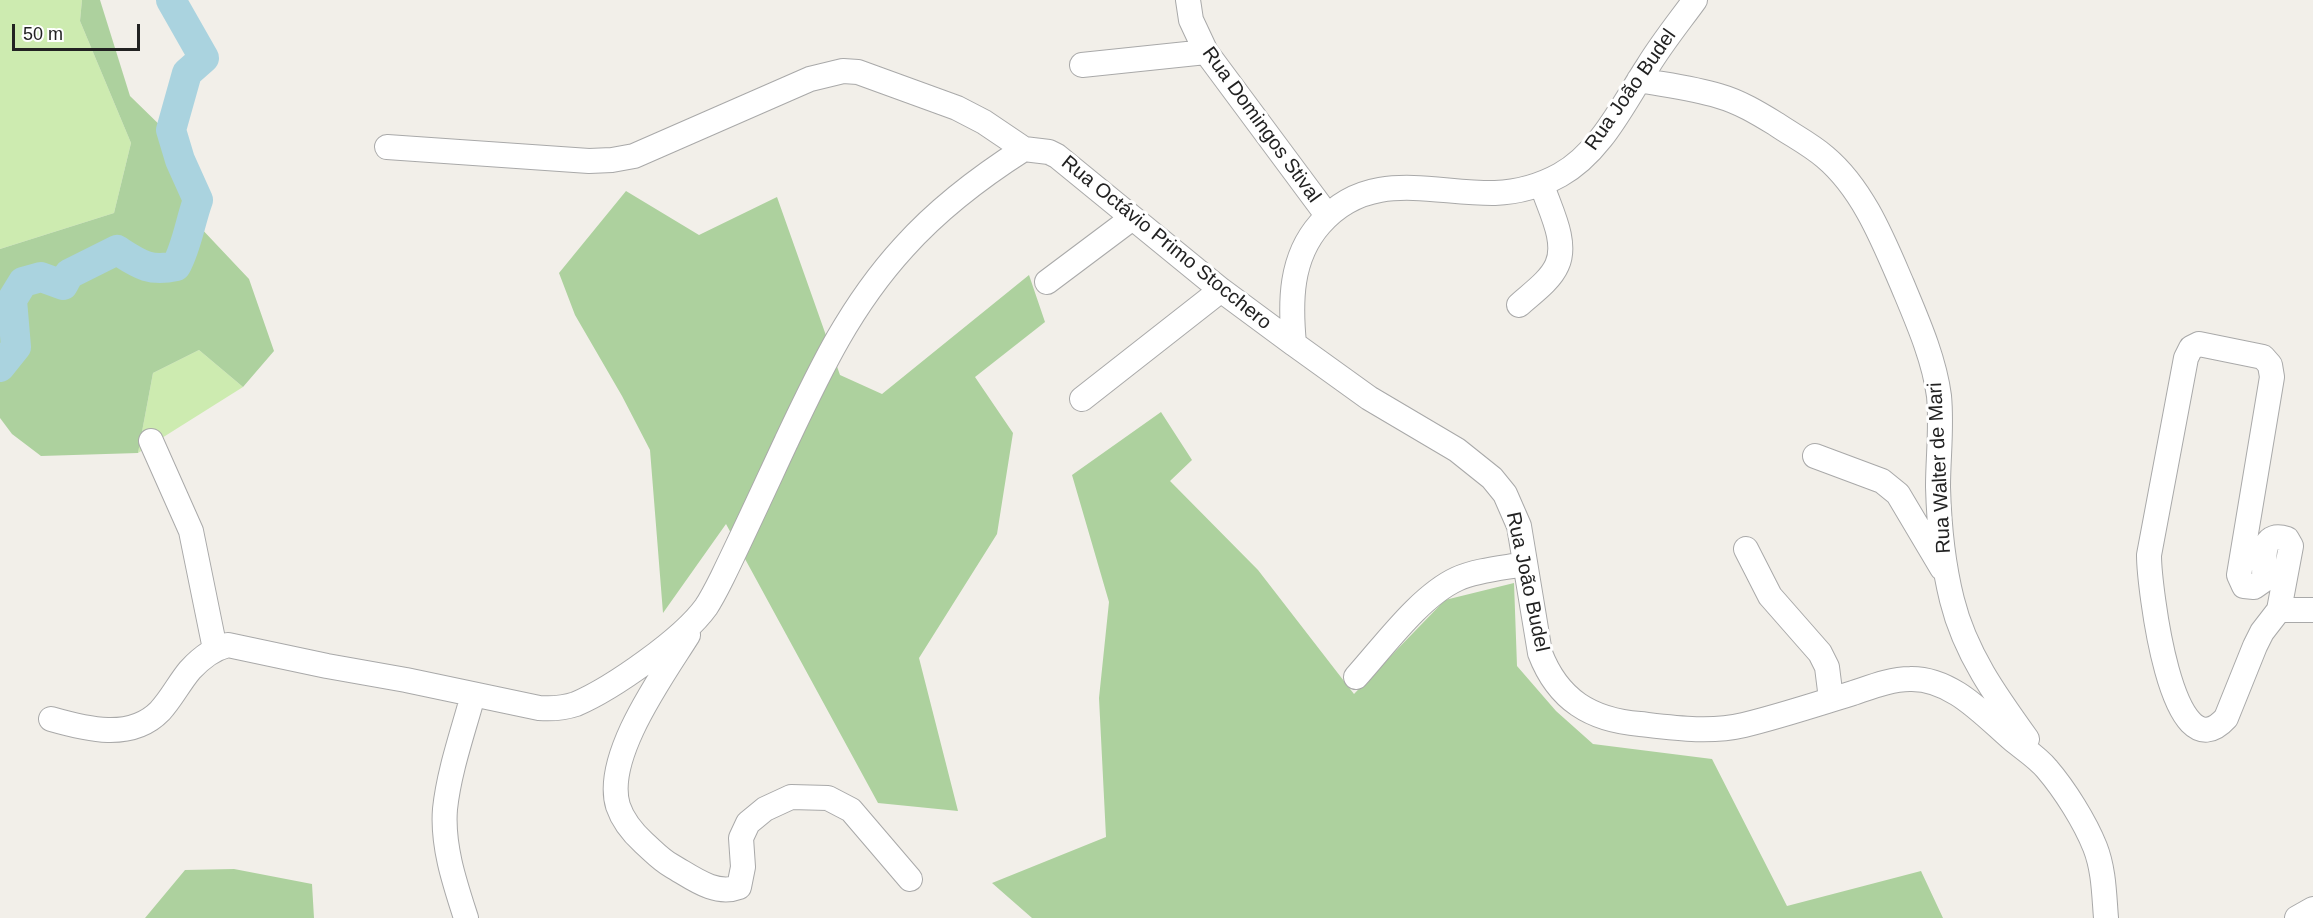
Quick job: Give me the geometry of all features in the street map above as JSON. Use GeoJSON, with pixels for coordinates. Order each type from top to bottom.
{"type":"FeatureCollection","features":[{"type":"Feature","properties":{"kind":"street","name":"Rua Domingos Stival"},"geometry":{"type":"LineString","coordinates":[[1188,0],[1191,20],[1206,52],[1327,215]]}},
{"type":"Feature","properties":{"kind":"street","name":"Rua João Budel"},"geometry":{"type":"LineString","coordinates":[[1695,0],[1609,127],[1582,160],[1563,173],[1542,185],[1518,191],[1495,193],[1389,188],[1364,193],[1343,203],[1327,215],[1302,252],[1294,279],[1291,298],[1294,344],[1389,411],[1457,450],[1492,477],[1514,512],[1519,526],[1540,653],[1546,668],[1560,688],[1579,706],[1599,717],[1619,723],[1684,729],[1723,728],[1763,720],[1893,681],[1924,679],[1937,683],[1968,701],[2047,769],[2078,814],[2095,846],[2103,880],[2106,918]]}},
{"type":"Feature","properties":{"kind":"street"},"geometry":{"type":"LineString","coordinates":[[1082,64],[1206,52]]}},
{"type":"Feature","properties":{"kind":"street","name":"Rua Octávio Primo Stocchero"},"geometry":{"type":"LineString","coordinates":[[387,147],[589,161],[612,160],[634,156],[810,79],[843,71],[858,72],[948,105],[984,122],[1024,149],[1049,152],[1057,156],[1221,291],[1294,344]]}},
{"type":"Feature","properties":{"kind":"street","name":"Rua Walter de Mari"},"geometry":{"type":"LineString","coordinates":[[1639,80],[1700,91],[1743,105],[1809,145],[1826,158],[1844,176],[1858,197],[1891,258],[1914,314],[1935,377],[1940,419],[1938,486],[1940,518],[1948,579],[1959,624],[1991,688],[2047,769]]}},
{"type":"Feature","properties":{"kind":"street"},"geometry":{"type":"LineString","coordinates":[[910,879],[851,810],[828,798],[791,796],[765,809],[748,823],[741,838],[743,867],[740,887],[729,891],[709,887],[664,862],[628,828],[617,804],[616,777],[623,749],[648,700],[722,578],[823,363],[843,326],[883,272],[924,226],[956,196],[1024,149]]}},
{"type":"Feature","properties":{"kind":"street"},"geometry":{"type":"LineString","coordinates":[[1519,305],[1551,274],[1560,256],[1561,244],[1542,185]]}},
{"type":"Feature","properties":{"kind":"street"},"geometry":{"type":"LineString","coordinates":[[1047,282],[1131,219]]}},
{"type":"Feature","properties":{"kind":"street"},"geometry":{"type":"LineString","coordinates":[[1082,399],[1221,291]]}},
{"type":"Feature","properties":{"kind":"street"},"geometry":{"type":"LineString","coordinates":[[2199,344],[2263,357],[2270,365],[2272,377],[2239,575],[2244,586],[2254,588],[2264,579],[2266,543],[2271,537],[2276,536],[2287,539],[2291,546],[2278,610],[2255,646],[2226,718],[2218,727],[2204,730],[2193,725],[2183,713],[2164,663],[2149,580],[2149,555],[2186,358],[2191,348],[2199,344]]}},
{"type":"Feature","properties":{"kind":"street"},"geometry":{"type":"LineString","coordinates":[[151,441],[190,531],[215,649]]}},
{"type":"Feature","properties":{"kind":"street"},"geometry":{"type":"LineString","coordinates":[[1815,456],[1882,481],[1898,494],[1948,579]]}},
{"type":"Feature","properties":{"kind":"street"},"geometry":{"type":"LineString","coordinates":[[1746,549],[1770,596],[1820,653],[1827,667],[1831,699]]}},
{"type":"Feature","properties":{"kind":"street"},"geometry":{"type":"LineString","coordinates":[[1356,676],[1420,606],[1445,585],[1460,578],[1525,564]]}},
{"type":"Feature","properties":{"kind":"street"},"geometry":{"type":"LineString","coordinates":[[51,719],[76,727],[104,731],[126,729],[144,723],[158,713],[196,663],[215,649],[228,645],[539,708],[557,709],[574,704],[602,690],[660,650],[705,608]]}},
{"type":"Feature","properties":{"kind":"street"},"geometry":{"type":"LineString","coordinates":[[2278,610],[2313,610]]}},
{"type":"Feature","properties":{"kind":"street"},"geometry":{"type":"LineString","coordinates":[[466,918],[450,861],[445,832],[445,810],[448,790],[473,695]]}},
{"type":"Feature","properties":{"kind":"street"},"geometry":{"type":"LineString","coordinates":[[2297,918],[2313,909]]}},
{"type":"Feature","properties":{"kind":"green space"},"geometry":{"type":"Polygon","coordinates":[[[0,0],[82,0],[80,21],[131,143],[114,213],[0,249],[0,0]]]}},
{"type":"Feature","properties":{"kind":"green space"},"geometry":{"type":"Polygon","coordinates":[[[82,0],[100,0],[130,96],[170,135],[198,225],[249,279],[274,351],[243,387],[199,350],[153,373],[138,453],[41,456],[12,434],[0,418],[0,249],[114,213],[131,143],[80,21],[82,0]]]}},
{"type":"Feature","properties":{"kind":"green space"},"geometry":{"type":"Polygon","coordinates":[[[626,191],[699,235],[777,197],[840,375],[882,394],[1029,275],[1045,322],[975,377],[1013,433],[997,534],[919,658],[958,811],[878,803],[726,524],[663,613],[650,450],[575,315],[559,273],[626,191]]]}},
{"type":"Feature","properties":{"kind":"green space"},"geometry":{"type":"Polygon","coordinates":[[[199,350],[243,387],[138,453],[153,373],[199,350]]]}},
{"type":"Feature","properties":{"kind":"green space"},"geometry":{"type":"Polygon","coordinates":[[[1161,412],[1192,460],[1170,481],[1258,570],[1354,694],[1445,600],[1514,583],[1517,666],[1556,711],[1593,744],[1712,759],[1787,906],[1921,871],[1943,918],[1032,918],[992,883],[1106,837],[1099,698],[1109,602],[1072,475],[1161,412]]]}},
{"type":"Feature","properties":{"kind":"green space"},"geometry":{"type":"Polygon","coordinates":[[[234,869],[312,884],[314,918],[145,918],[185,870],[234,869]]]}},
{"type":"Feature","properties":{"kind":"waterway"},"geometry":{"type":"LineString","coordinates":[[0,367],[16,347],[12,300],[23,282],[41,277],[63,285],[69,274],[117,250],[138,263],[158,268],[176,266],[180,258],[198,200],[180,160],[171,130],[187,73],[204,58],[171,0]]}}]}
